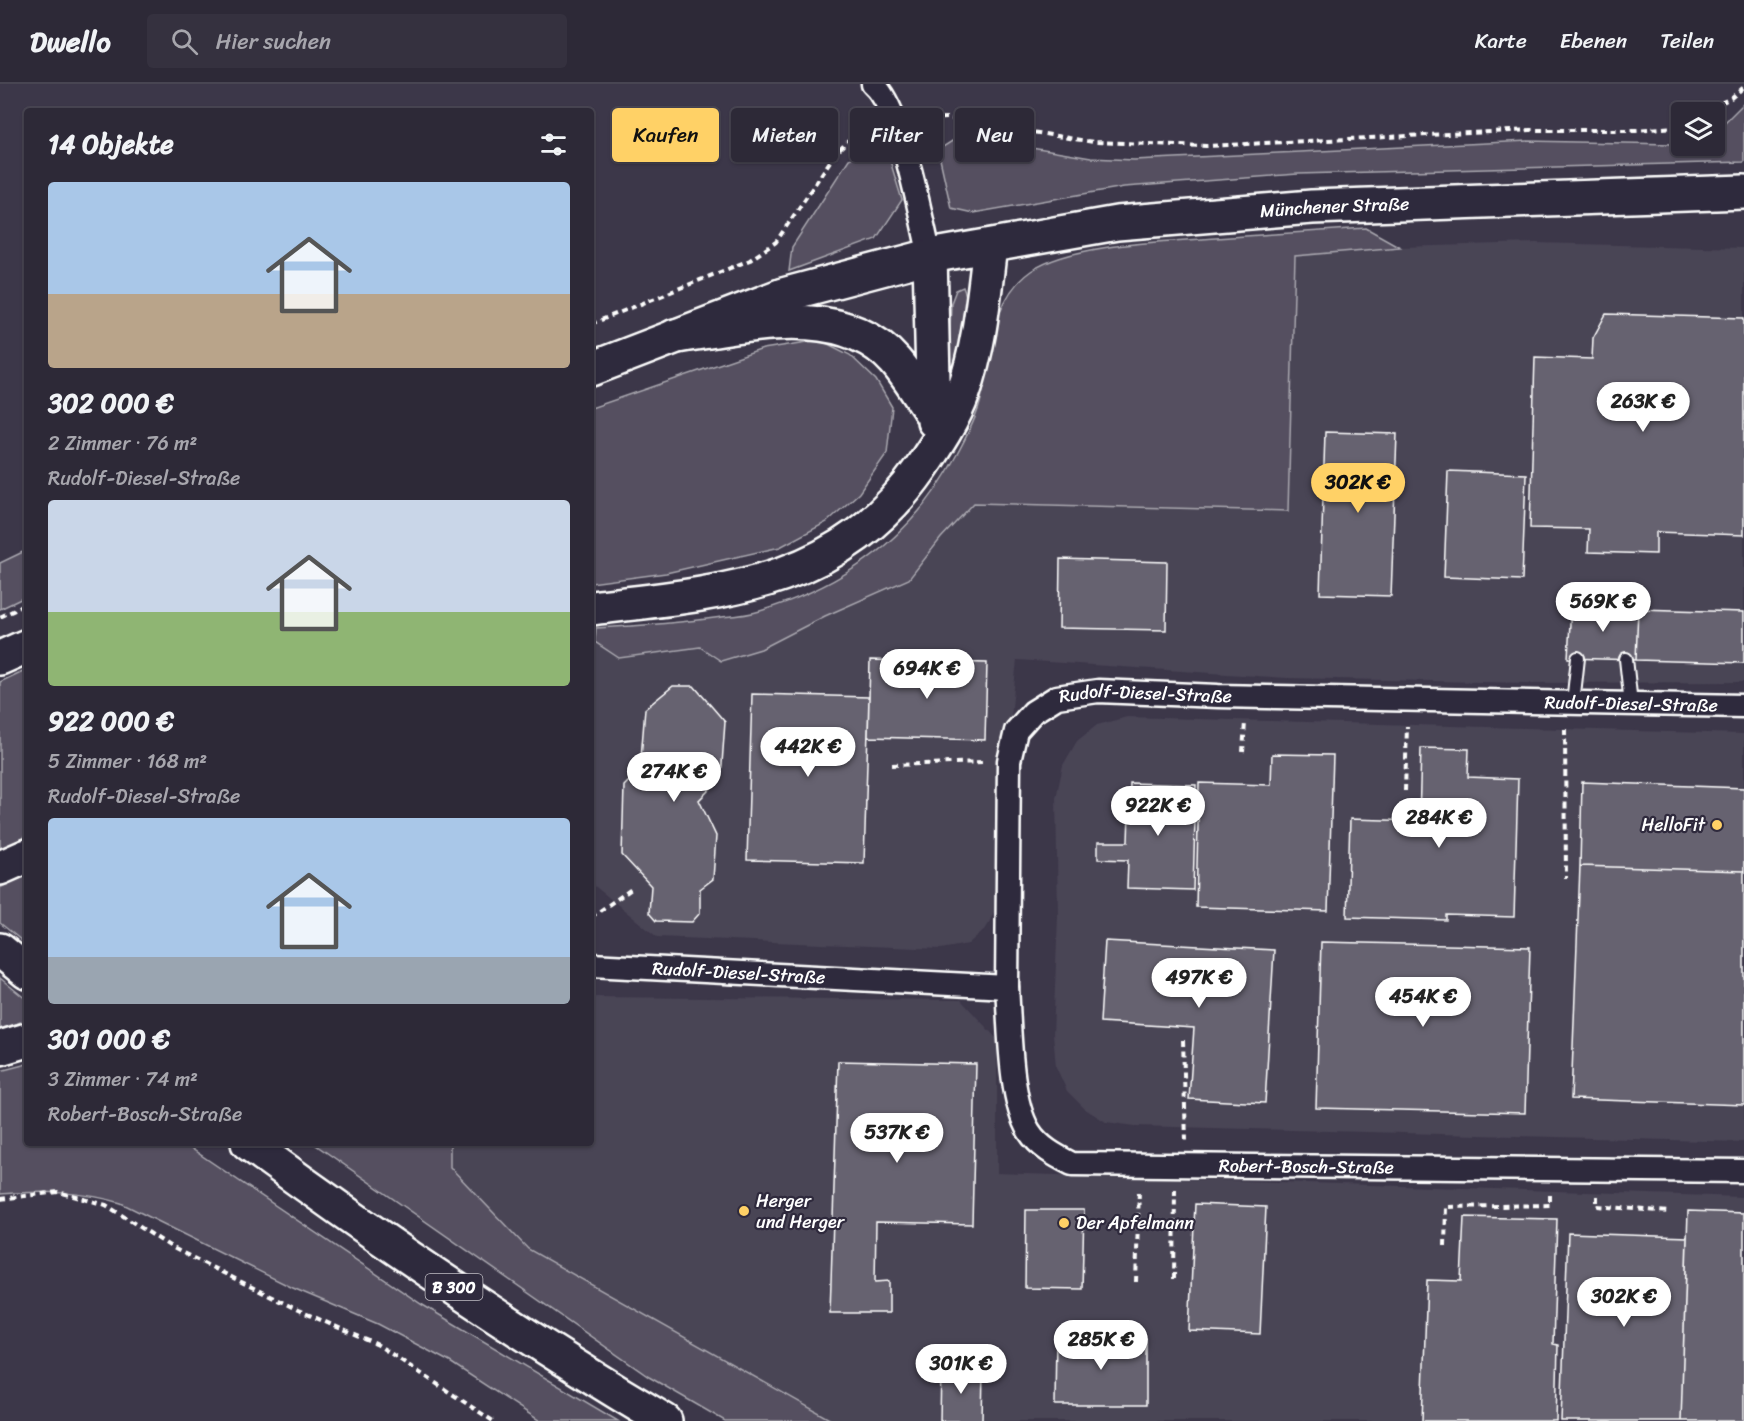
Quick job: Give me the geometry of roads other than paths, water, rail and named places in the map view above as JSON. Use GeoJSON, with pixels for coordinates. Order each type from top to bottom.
{"type":"FeatureCollection","features":[{"type":"Feature","properties":{"kind":"main road","name":"Münchener Straße"},"geometry":{"type":"LineString","coordinates":[[675,336],[783,295],[930,256],[1117,223],[1312,207],[1744,192]]}},
{"type":"Feature","properties":{"kind":"main road"},"geometry":{"type":"LineString","coordinates":[[594,608],[669,599],[744,586],[794,571],[856,538],[889,509],[932,453],[963,394],[980,321],[990,246]]}},
{"type":"Feature","properties":{"kind":"main road"},"geometry":{"type":"LineString","coordinates":[[930,256],[934,418],[932,453]]}},
{"type":"Feature","properties":{"kind":"main road"},"geometry":{"type":"LineString","coordinates":[[594,368],[675,336],[787,322],[840,327],[869,341],[894,360],[934,418]]}},
{"type":"Feature","properties":{"kind":"main road"},"geometry":{"type":"LineString","coordinates":[[0,658],[24,647]]}},
{"type":"Feature","properties":{"kind":"main road"},"geometry":{"type":"LineString","coordinates":[[0,868],[24,857]]}},
{"type":"Feature","properties":{"kind":"main road"},"geometry":{"type":"LineString","coordinates":[[0,950],[24,970]]}},
{"type":"Feature","properties":{"kind":"main road"},"geometry":{"type":"LineString","coordinates":[[0,1048],[24,1041]]}},
{"type":"Feature","properties":{"kind":"main road","name":"B 300"},"geometry":{"type":"LineString","coordinates":[[253,1146],[426,1269],[665,1421]]}},
{"type":"Feature","properties":{"kind":"street"},"geometry":{"type":"LineString","coordinates":[[873,84],[879,89],[896,120],[930,256]]}},
{"type":"Feature","properties":{"kind":"street","name":"Rudolf-Diesel-Straße"},"geometry":{"type":"LineString","coordinates":[[594,965],[1006,987],[1009,761],[1016,731],[1033,712],[1057,697],[1098,691],[1218,696],[1744,705]]}},
{"type":"Feature","properties":{"kind":"street","name":"Robert-Bosch-Straße"},"geometry":{"type":"LineString","coordinates":[[1006,987],[1018,1107],[1029,1132],[1047,1151],[1072,1164],[1744,1171]]}},
{"type":"Feature","properties":{"kind":"lane"},"geometry":{"type":"LineString","coordinates":[[1569,702],[1578,658]]}},
{"type":"Feature","properties":{"kind":"lane"},"geometry":{"type":"LineString","coordinates":[[1626,659],[1631,704]]}},
{"type":"Feature","properties":{"kind":"place","name":"HelloFit"},"geometry":{"type":"Point","coordinates":[1717,825]}},
{"type":"Feature","properties":{"kind":"place","name":"Herger und Herger"},"geometry":{"type":"Point","coordinates":[744,1211]}},
{"type":"Feature","properties":{"kind":"place","name":"Der Apfelmann"},"geometry":{"type":"Point","coordinates":[1064,1223]}}]}
